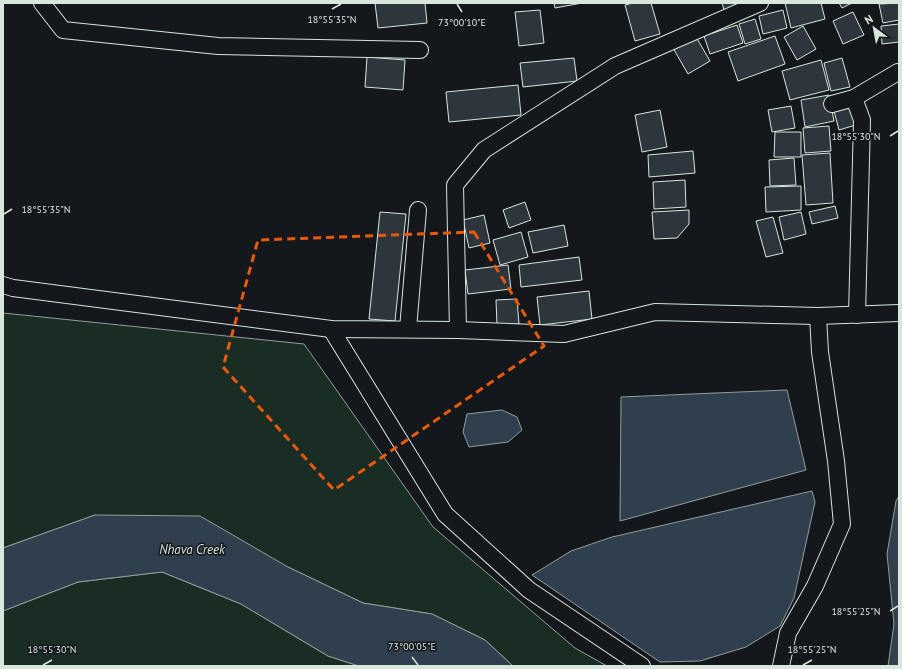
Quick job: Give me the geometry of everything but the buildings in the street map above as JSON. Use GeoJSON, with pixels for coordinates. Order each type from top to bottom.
{"type":"FeatureCollection","features":[{"type":"Feature","properties":{"kind":"street"},"geometry":{"type":"LineString","coordinates":[[42,3],[63,30],[218,46],[420,50]]}},
{"type":"Feature","properties":{"kind":"street"},"geometry":{"type":"LineString","coordinates":[[458,330],[455,185],[484,150],[615,66],[760,3]]}},
{"type":"Feature","properties":{"kind":"street"},"geometry":{"type":"LineString","coordinates":[[832,104],[854,98],[898,72]]}},
{"type":"Feature","properties":{"kind":"street"},"geometry":{"type":"LineString","coordinates":[[854,98],[862,120],[857,315]]}},
{"type":"Feature","properties":{"kind":"street"},"geometry":{"type":"LineString","coordinates":[[408,329],[418,210]]}},
{"type":"Feature","properties":{"kind":"street"},"geometry":{"type":"LineString","coordinates":[[3,285],[13,288],[331,329],[458,330],[564,334],[655,312],[818,316],[899,313]]}},
{"type":"Feature","properties":{"kind":"street"},"geometry":{"type":"LineString","coordinates":[[781,666],[788,633],[815,586],[842,524],[836,461],[820,352],[818,316]]}},
{"type":"Feature","properties":{"kind":"street"},"geometry":{"type":"LineString","coordinates":[[331,329],[445,514],[529,590],[642,666]]}},
{"type":"Feature","properties":{"kind":"highlighted area"},"geometry":{"type":"Polygon","coordinates":[[[474,232],[544,346],[334,490],[223,367],[258,240],[474,232]]]}},
{"type":"Feature","properties":{"kind":"green space"},"geometry":{"type":"Polygon","coordinates":[[[3,313],[304,344],[433,527],[575,648],[607,666],[513,666],[485,640],[432,614],[363,603],[288,567],[95,515],[3,548],[3,313]]]}},
{"type":"Feature","properties":{"kind":"green space"},"geometry":{"type":"Polygon","coordinates":[[[162,572],[241,604],[328,656],[359,666],[3,666],[3,611],[78,582],[162,572]]]}},
{"type":"Feature","properties":{"kind":"water"},"geometry":{"type":"Polygon","coordinates":[[[787,390],[806,470],[620,521],[621,397],[787,390]]]}},
{"type":"Feature","properties":{"kind":"water"},"geometry":{"type":"Polygon","coordinates":[[[502,410],[517,417],[522,430],[508,442],[469,447],[463,432],[467,414],[502,410]]]}},
{"type":"Feature","properties":{"kind":"water"},"geometry":{"type":"Polygon","coordinates":[[[812,491],[815,502],[794,598],[780,626],[746,647],[700,661],[660,662],[532,575],[571,551],[612,537],[812,491]]]}},
{"type":"Feature","properties":{"kind":"water"},"geometry":{"type":"Polygon","coordinates":[[[899,496],[899,666],[888,666],[894,624],[887,554],[896,501],[899,496]]]}},
{"type":"Feature","properties":{"kind":"water","name":"Nhava Creek"},"geometry":{"type":"Polygon","coordinates":[[[95,515],[200,516],[288,567],[363,603],[432,614],[485,640],[513,666],[359,666],[328,656],[241,604],[162,572],[78,582],[3,611],[3,548],[95,515]]]}}]}
